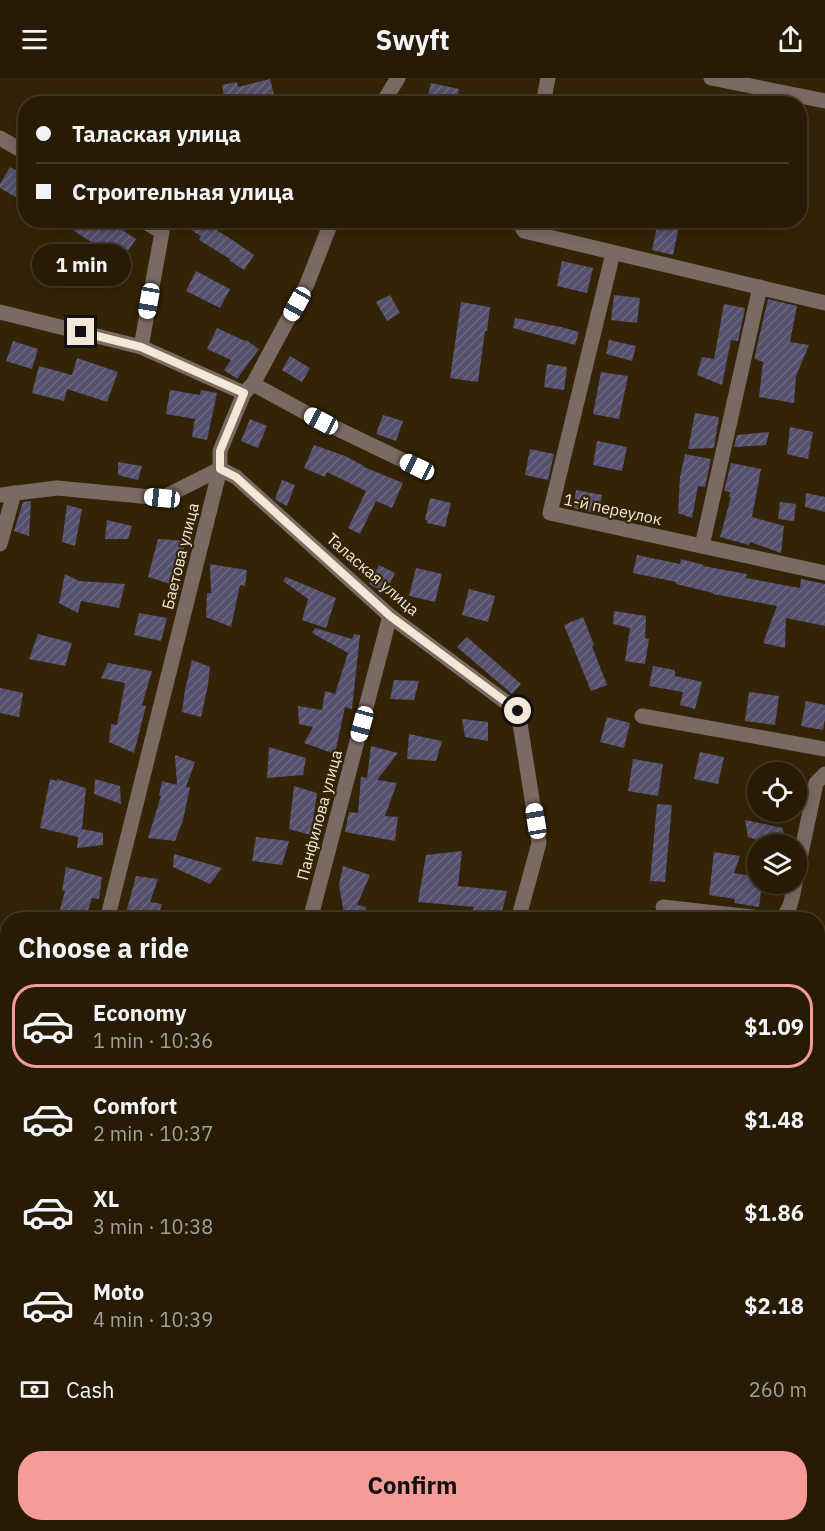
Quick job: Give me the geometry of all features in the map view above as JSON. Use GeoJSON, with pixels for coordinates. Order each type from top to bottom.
{"type":"FeatureCollection","features":[{"type":"Feature","properties":{"kind":"street"},"geometry":{"type":"LineString","coordinates":[[387,96],[398,78]]}},
{"type":"Feature","properties":{"kind":"street"},"geometry":{"type":"LineString","coordinates":[[545,96],[548,78]]}},
{"type":"Feature","properties":{"kind":"street"},"geometry":{"type":"LineString","coordinates":[[711,78],[800,96]]}},
{"type":"Feature","properties":{"kind":"street"},"geometry":{"type":"LineString","coordinates":[[807,97],[825,101]]}},
{"type":"Feature","properties":{"kind":"street"},"geometry":{"type":"LineString","coordinates":[[0,138],[18,148]]}},
{"type":"Feature","properties":{"kind":"street"},"geometry":{"type":"LineString","coordinates":[[141,347],[162,232],[155,228]]}},
{"type":"Feature","properties":{"kind":"street","name":"Баетова улица"},"geometry":{"type":"LineString","coordinates":[[109,912],[220,469],[220,451],[248,389],[307,284],[329,228]]}},
{"type":"Feature","properties":{"kind":"street"},"geometry":{"type":"LineString","coordinates":[[522,228],[524,231],[825,303]]}},
{"type":"Feature","properties":{"kind":"street","name":"1-й переулок"},"geometry":{"type":"LineString","coordinates":[[613,253],[549,513],[825,573]]}},
{"type":"Feature","properties":{"kind":"street"},"geometry":{"type":"LineString","coordinates":[[702,546],[760,287]]}},
{"type":"Feature","properties":{"kind":"street"},"geometry":{"type":"LineString","coordinates":[[0,312],[141,347],[248,389],[417,467]]}},
{"type":"Feature","properties":{"kind":"street"},"geometry":{"type":"LineString","coordinates":[[0,544],[7,494],[57,488],[162,498],[220,469]]}},
{"type":"Feature","properties":{"kind":"street","name":"Талаская улица"},"geometry":{"type":"LineString","coordinates":[[220,469],[236,477],[390,616],[518,711],[539,843],[520,912]]}},
{"type":"Feature","properties":{"kind":"street","name":"Панфилова улица"},"geometry":{"type":"LineString","coordinates":[[312,912],[390,616]]}},
{"type":"Feature","properties":{"kind":"street"},"geometry":{"type":"LineString","coordinates":[[642,716],[825,749]]}},
{"type":"Feature","properties":{"kind":"street"},"geometry":{"type":"LineString","coordinates":[[805,834],[816,783],[825,774]]}},
{"type":"Feature","properties":{"kind":"street"},"geometry":{"type":"LineString","coordinates":[[787,912],[793,894]]}},
{"type":"Feature","properties":{"kind":"street"},"geometry":{"type":"LineString","coordinates":[[663,907],[708,912]]}},
{"type":"Feature","properties":{"kind":"building"},"geometry":{"type":"Polygon","coordinates":[[[270,79],[274,96],[224,96],[222,85],[237,82],[238,87],[270,79]]]}},
{"type":"Feature","properties":{"kind":"building"},"geometry":{"type":"Polygon","coordinates":[[[431,83],[459,89],[458,96],[428,96],[431,83]]]}},
{"type":"Feature","properties":{"kind":"building"},"geometry":{"type":"Polygon","coordinates":[[[10,167],[18,172],[18,198],[0,188],[10,167]]]}},
{"type":"Feature","properties":{"kind":"building"},"geometry":{"type":"Polygon","coordinates":[[[76,228],[119,228],[136,239],[121,261],[74,231],[76,228]]]}},
{"type":"Feature","properties":{"kind":"building"},"geometry":{"type":"Polygon","coordinates":[[[188,228],[213,228],[254,255],[244,270],[199,240],[201,236],[188,228]]]}},
{"type":"Feature","properties":{"kind":"building"},"geometry":{"type":"Polygon","coordinates":[[[657,228],[679,228],[673,255],[652,250],[657,228]]]}},
{"type":"Feature","properties":{"kind":"building"},"geometry":{"type":"Polygon","coordinates":[[[562,261],[593,268],[587,293],[557,286],[562,261]]]}},
{"type":"Feature","properties":{"kind":"building"},"geometry":{"type":"Polygon","coordinates":[[[196,271],[230,289],[220,308],[186,291],[196,271]]]}},
{"type":"Feature","properties":{"kind":"building"},"geometry":{"type":"Polygon","coordinates":[[[390,295],[400,313],[387,321],[376,302],[390,295]]]}},
{"type":"Feature","properties":{"kind":"building"},"geometry":{"type":"Polygon","coordinates":[[[614,295],[640,298],[637,323],[611,320],[614,295]]]}},
{"type":"Feature","properties":{"kind":"building"},"geometry":{"type":"Polygon","coordinates":[[[768,299],[797,306],[790,342],[809,345],[796,376],[794,403],[759,397],[763,362],[755,359],[755,355],[768,299]]]}},
{"type":"Feature","properties":{"kind":"building"},"geometry":{"type":"Polygon","coordinates":[[[461,302],[490,307],[478,382],[450,378],[461,302]]]}},
{"type":"Feature","properties":{"kind":"building"},"geometry":{"type":"Polygon","coordinates":[[[724,304],[745,308],[738,341],[731,340],[722,385],[697,375],[702,357],[714,359],[724,304]]]}},
{"type":"Feature","properties":{"kind":"building"},"geometry":{"type":"Polygon","coordinates":[[[515,318],[579,332],[575,345],[513,328],[515,318]]]}},
{"type":"Feature","properties":{"kind":"building"},"geometry":{"type":"Polygon","coordinates":[[[217,328],[246,340],[259,349],[237,379],[224,370],[231,360],[207,349],[217,328]]]}},
{"type":"Feature","properties":{"kind":"building"},"geometry":{"type":"Polygon","coordinates":[[[609,340],[636,346],[632,361],[606,354],[609,340]]]}},
{"type":"Feature","properties":{"kind":"building"},"geometry":{"type":"Polygon","coordinates":[[[13,341],[38,349],[32,369],[6,361],[13,341]]]}},
{"type":"Feature","properties":{"kind":"building"},"geometry":{"type":"Polygon","coordinates":[[[290,356],[310,368],[302,382],[282,370],[290,356]]]}},
{"type":"Feature","properties":{"kind":"building"},"geometry":{"type":"Polygon","coordinates":[[[77,358],[118,372],[107,402],[67,389],[64,401],[32,393],[39,366],[72,375],[77,358]]]}},
{"type":"Feature","properties":{"kind":"building"},"geometry":{"type":"Polygon","coordinates":[[[547,364],[567,367],[564,390],[544,387],[547,364]]]}},
{"type":"Feature","properties":{"kind":"building"},"geometry":{"type":"Polygon","coordinates":[[[601,372],[628,376],[619,419],[593,414],[601,372]]]}},
{"type":"Feature","properties":{"kind":"building"},"geometry":{"type":"Polygon","coordinates":[[[170,390],[200,395],[201,390],[217,393],[207,440],[192,437],[195,419],[166,414],[170,390]]]}},
{"type":"Feature","properties":{"kind":"building"},"geometry":{"type":"Polygon","coordinates":[[[695,413],[719,417],[714,448],[688,449],[695,413]]]}},
{"type":"Feature","properties":{"kind":"building"},"geometry":{"type":"Polygon","coordinates":[[[383,415],[403,421],[396,441],[376,434],[383,415]]]}},
{"type":"Feature","properties":{"kind":"building"},"geometry":{"type":"Polygon","coordinates":[[[250,419],[267,426],[258,448],[241,441],[250,419]]]}},
{"type":"Feature","properties":{"kind":"building"},"geometry":{"type":"Polygon","coordinates":[[[790,427],[813,432],[808,459],[787,454],[790,427]]]}},
{"type":"Feature","properties":{"kind":"building"},"geometry":{"type":"Polygon","coordinates":[[[769,432],[766,445],[734,447],[737,435],[769,432]]]}},
{"type":"Feature","properties":{"kind":"building"},"geometry":{"type":"Polygon","coordinates":[[[597,441],[627,447],[622,471],[593,465],[597,441]]]}},
{"type":"Feature","properties":{"kind":"building"},"geometry":{"type":"Polygon","coordinates":[[[314,445],[345,456],[364,467],[403,483],[392,508],[376,501],[360,534],[348,528],[366,491],[327,472],[325,477],[304,468],[314,445]]]}},
{"type":"Feature","properties":{"kind":"building"},"geometry":{"type":"Polygon","coordinates":[[[530,449],[554,454],[548,480],[525,475],[530,449]]]}},
{"type":"Feature","properties":{"kind":"building"},"geometry":{"type":"Polygon","coordinates":[[[685,454],[711,459],[705,487],[698,486],[692,518],[678,513],[680,477],[685,454]]]}},
{"type":"Feature","properties":{"kind":"building"},"geometry":{"type":"Polygon","coordinates":[[[118,462],[142,466],[138,480],[118,475],[118,462]]]}},
{"type":"Feature","properties":{"kind":"building"},"geometry":{"type":"Polygon","coordinates":[[[731,463],[761,469],[752,517],[784,526],[781,553],[750,542],[749,545],[720,537],[731,497],[729,497],[730,492],[724,491],[731,463]]]}},
{"type":"Feature","properties":{"kind":"building"},"geometry":{"type":"Polygon","coordinates":[[[282,480],[295,485],[287,506],[275,499],[282,480]]]}},
{"type":"Feature","properties":{"kind":"building"},"geometry":{"type":"Polygon","coordinates":[[[576,490],[602,495],[599,514],[573,508],[576,490]]]}},
{"type":"Feature","properties":{"kind":"building"},"geometry":{"type":"Polygon","coordinates":[[[806,493],[825,497],[825,512],[805,507],[806,493]]]}},
{"type":"Feature","properties":{"kind":"building"},"geometry":{"type":"Polygon","coordinates":[[[430,498],[451,503],[445,527],[427,523],[428,521],[425,520],[430,498]]]}},
{"type":"Feature","properties":{"kind":"building"},"geometry":{"type":"Polygon","coordinates":[[[31,501],[29,536],[14,531],[23,502],[31,501]]]}},
{"type":"Feature","properties":{"kind":"building"},"geometry":{"type":"Polygon","coordinates":[[[780,502],[796,504],[794,521],[778,519],[780,502]]]}},
{"type":"Feature","properties":{"kind":"building"},"geometry":{"type":"Polygon","coordinates":[[[67,505],[82,509],[75,546],[62,542],[67,505]]]}},
{"type":"Feature","properties":{"kind":"building"},"geometry":{"type":"Polygon","coordinates":[[[107,520],[132,526],[128,539],[105,539],[107,520]]]}},
{"type":"Feature","properties":{"kind":"building"},"geometry":{"type":"Polygon","coordinates":[[[158,539],[185,541],[180,587],[148,577],[158,539]]]}},
{"type":"Feature","properties":{"kind":"building"},"geometry":{"type":"Polygon","coordinates":[[[637,555],[680,564],[681,559],[703,566],[747,574],[746,578],[800,588],[801,579],[825,584],[825,626],[786,618],[785,648],[763,643],[777,606],[713,594],[676,584],[676,582],[633,573],[637,555]]]}},
{"type":"Feature","properties":{"kind":"building"},"geometry":{"type":"Polygon","coordinates":[[[210,564],[247,570],[245,586],[240,585],[231,627],[206,617],[207,593],[211,593],[210,564]]]}},
{"type":"Feature","properties":{"kind":"building"},"geometry":{"type":"Polygon","coordinates":[[[379,565],[395,573],[385,593],[369,584],[379,565]]]}},
{"type":"Feature","properties":{"kind":"building"},"geometry":{"type":"Polygon","coordinates":[[[416,568],[442,574],[435,602],[409,596],[416,568]]]}},
{"type":"Feature","properties":{"kind":"building"},"geometry":{"type":"Polygon","coordinates":[[[65,574],[79,581],[125,584],[119,608],[81,601],[78,613],[59,603],[65,574]]]}},
{"type":"Feature","properties":{"kind":"building"},"geometry":{"type":"Polygon","coordinates":[[[286,577],[336,598],[326,628],[302,620],[308,599],[283,581],[286,577]]]}},
{"type":"Feature","properties":{"kind":"building"},"geometry":{"type":"Polygon","coordinates":[[[469,589],[495,596],[488,622],[462,615],[469,589]]]}},
{"type":"Feature","properties":{"kind":"building"},"geometry":{"type":"Polygon","coordinates":[[[614,611],[646,616],[645,638],[649,639],[645,664],[625,661],[630,628],[613,624],[614,611]]]}},
{"type":"Feature","properties":{"kind":"building"},"geometry":{"type":"Polygon","coordinates":[[[139,613],[167,618],[161,641],[134,635],[139,613]]]}},
{"type":"Feature","properties":{"kind":"building"},"geometry":{"type":"Polygon","coordinates":[[[583,617],[607,685],[591,691],[564,625],[583,617]]]}},
{"type":"Feature","properties":{"kind":"building"},"geometry":{"type":"Polygon","coordinates":[[[315,628],[352,639],[354,634],[360,635],[352,709],[345,707],[335,754],[304,743],[313,727],[299,724],[298,706],[322,710],[325,691],[335,694],[348,653],[312,633],[315,628]]]}},
{"type":"Feature","properties":{"kind":"building"},"geometry":{"type":"Polygon","coordinates":[[[38,634],[72,643],[65,666],[29,659],[38,634]]]}},
{"type":"Feature","properties":{"kind":"building"},"geometry":{"type":"Polygon","coordinates":[[[467,637],[521,684],[512,694],[457,647],[467,637]]]}},
{"type":"Feature","properties":{"kind":"building"},"geometry":{"type":"Polygon","coordinates":[[[192,660],[210,667],[201,717],[182,712],[192,660]]]}},
{"type":"Feature","properties":{"kind":"building"},"geometry":{"type":"Polygon","coordinates":[[[108,663],[152,671],[142,705],[146,706],[134,753],[109,742],[111,724],[117,725],[125,683],[101,678],[108,663]]]}},
{"type":"Feature","properties":{"kind":"building"},"geometry":{"type":"Polygon","coordinates":[[[653,666],[675,670],[675,676],[702,682],[695,709],[680,705],[683,692],[649,686],[653,666]]]}},
{"type":"Feature","properties":{"kind":"building"},"geometry":{"type":"Polygon","coordinates":[[[394,680],[419,681],[414,700],[390,699],[394,680]]]}},
{"type":"Feature","properties":{"kind":"building"},"geometry":{"type":"Polygon","coordinates":[[[0,688],[23,693],[19,717],[0,713],[0,688]]]}},
{"type":"Feature","properties":{"kind":"building"},"geometry":{"type":"Polygon","coordinates":[[[749,692],[779,696],[775,725],[745,721],[749,692]]]}},
{"type":"Feature","properties":{"kind":"building"},"geometry":{"type":"Polygon","coordinates":[[[806,701],[825,705],[823,730],[801,726],[806,701]]]}},
{"type":"Feature","properties":{"kind":"building"},"geometry":{"type":"Polygon","coordinates":[[[607,717],[630,723],[624,748],[600,742],[607,717]]]}},
{"type":"Feature","properties":{"kind":"building"},"geometry":{"type":"Polygon","coordinates":[[[462,719],[488,722],[488,741],[465,737],[462,719]]]}},
{"type":"Feature","properties":{"kind":"building"},"geometry":{"type":"Polygon","coordinates":[[[409,734],[442,741],[436,761],[407,759],[409,734]]]}},
{"type":"Feature","properties":{"kind":"building"},"geometry":{"type":"Polygon","coordinates":[[[371,746],[398,753],[377,780],[397,783],[385,816],[398,817],[395,841],[345,832],[349,812],[358,813],[361,777],[367,778],[371,746]]]}},
{"type":"Feature","properties":{"kind":"building"},"geometry":{"type":"Polygon","coordinates":[[[269,747],[306,758],[303,775],[267,778],[269,747]]]}},
{"type":"Feature","properties":{"kind":"building"},"geometry":{"type":"Polygon","coordinates":[[[700,752],[724,757],[718,784],[694,779],[700,752]]]}},
{"type":"Feature","properties":{"kind":"building"},"geometry":{"type":"Polygon","coordinates":[[[175,755],[195,762],[186,787],[190,787],[183,820],[175,841],[148,838],[161,796],[159,796],[162,781],[177,785],[175,755]]]}},
{"type":"Feature","properties":{"kind":"building"},"geometry":{"type":"Polygon","coordinates":[[[633,759],[663,764],[658,796],[628,791],[633,759]]]}},
{"type":"Feature","properties":{"kind":"building"},"geometry":{"type":"Polygon","coordinates":[[[50,779],[86,788],[82,829],[103,833],[103,845],[77,848],[78,837],[40,828],[50,779]]]}},
{"type":"Feature","properties":{"kind":"building"},"geometry":{"type":"Polygon","coordinates":[[[95,779],[120,786],[121,804],[94,794],[95,779]]]}},
{"type":"Feature","properties":{"kind":"building"},"geometry":{"type":"Polygon","coordinates":[[[294,786],[317,793],[311,835],[289,829],[294,786]]]}},
{"type":"Feature","properties":{"kind":"building"},"geometry":{"type":"Polygon","coordinates":[[[657,804],[672,805],[665,882],[650,881],[657,804]]]}},
{"type":"Feature","properties":{"kind":"building"},"geometry":{"type":"Polygon","coordinates":[[[745,820],[783,828],[783,834],[747,834],[745,820]]]}},
{"type":"Feature","properties":{"kind":"building"},"geometry":{"type":"Polygon","coordinates":[[[256,837],[289,841],[282,865],[252,861],[256,837]]]}},
{"type":"Feature","properties":{"kind":"building"},"geometry":{"type":"Polygon","coordinates":[[[462,851],[458,886],[507,891],[502,912],[472,912],[474,907],[418,902],[426,855],[462,851]]]}},
{"type":"Feature","properties":{"kind":"building"},"geometry":{"type":"Polygon","coordinates":[[[714,852],[740,856],[734,873],[747,875],[747,894],[761,894],[759,907],[734,903],[735,899],[709,895],[714,852]]]}},
{"type":"Feature","properties":{"kind":"building"},"geometry":{"type":"Polygon","coordinates":[[[174,854],[222,868],[210,884],[173,867],[174,854]]]}},
{"type":"Feature","properties":{"kind":"building"},"geometry":{"type":"Polygon","coordinates":[[[343,866],[370,875],[357,905],[366,907],[365,912],[344,912],[339,885],[343,866]]]}},
{"type":"Feature","properties":{"kind":"building"},"geometry":{"type":"Polygon","coordinates":[[[66,867],[102,877],[99,899],[92,898],[88,912],[59,912],[65,891],[62,891],[66,867]]]}},
{"type":"Feature","properties":{"kind":"building"},"geometry":{"type":"Polygon","coordinates":[[[136,876],[158,879],[150,902],[162,904],[160,912],[126,912],[136,876]]]}},
{"type":"Feature","properties":{"kind":"route"},"geometry":{"type":"LineString","coordinates":[[81,332],[141,347],[244,393],[220,451],[220,469],[236,477],[390,616],[518,711]]}}]}
